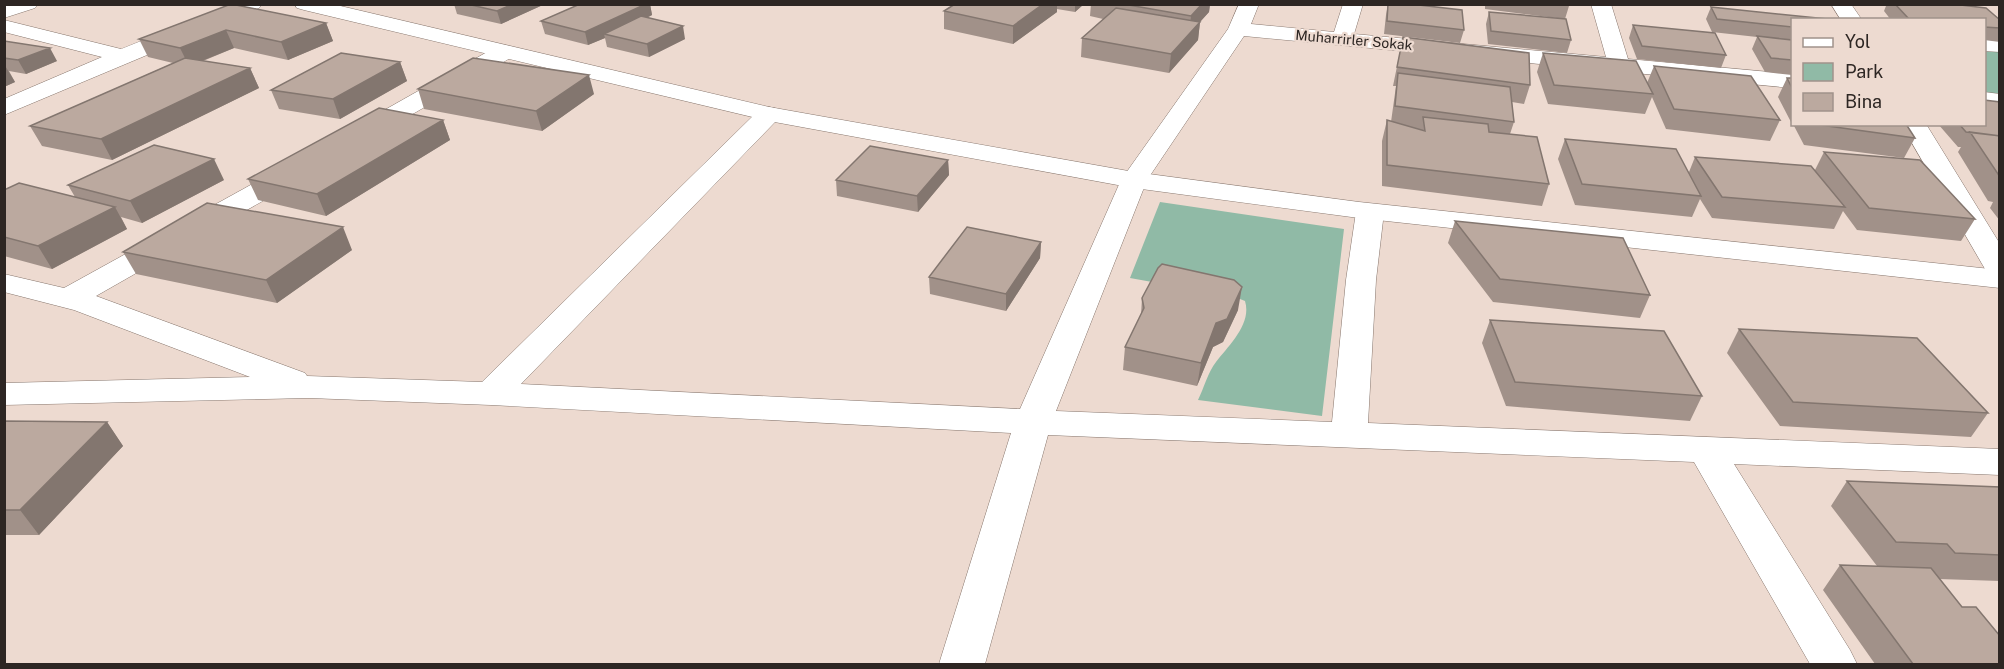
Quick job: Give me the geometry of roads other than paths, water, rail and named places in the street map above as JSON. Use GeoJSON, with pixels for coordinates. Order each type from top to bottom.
{"type":"FeatureCollection","features":[{"type":"Feature","properties":{"kind":"street"},"geometry":{"type":"LineString","coordinates":[[4,12],[28,4]]}},
{"type":"Feature","properties":{"kind":"street"},"geometry":{"type":"LineString","coordinates":[[4,108],[123,56],[252,4]]}},
{"type":"Feature","properties":{"kind":"street"},"geometry":{"type":"LineString","coordinates":[[304,4],[769,114],[1370,212],[1998,266]]}},
{"type":"Feature","properties":{"kind":"street"},"geometry":{"type":"LineString","coordinates":[[350,4],[747,94],[1139,173],[1998,266]]}},
{"type":"Feature","properties":{"kind":"street"},"geometry":{"type":"LineString","coordinates":[[1342,39],[1353,4]]}},
{"type":"Feature","properties":{"kind":"street"},"geometry":{"type":"LineString","coordinates":[[1601,4],[1619,65]]}},
{"type":"Feature","properties":{"kind":"street"},"geometry":{"type":"LineString","coordinates":[[1841,4],[1851,18]]}},
{"type":"Feature","properties":{"kind":"street"},"geometry":{"type":"LineString","coordinates":[[962,664],[1033,422],[1139,173],[1246,11]]}},
{"type":"Feature","properties":{"kind":"street","name":"Muharrirler Sokak"},"geometry":{"type":"LineString","coordinates":[[1246,11],[1342,39],[1791,81]]}},
{"type":"Feature","properties":{"kind":"street"},"geometry":{"type":"LineString","coordinates":[[4,26],[123,56]]}},
{"type":"Feature","properties":{"kind":"street"},"geometry":{"type":"LineString","coordinates":[[70,298],[504,52]]}},
{"type":"Feature","properties":{"kind":"street"},"geometry":{"type":"LineString","coordinates":[[491,394],[769,114]]}},
{"type":"Feature","properties":{"kind":"street"},"geometry":{"type":"LineString","coordinates":[[1914,126],[1998,266]]}},
{"type":"Feature","properties":{"kind":"street"},"geometry":{"type":"LineString","coordinates":[[1349,435],[1360,280],[1370,212]]}},
{"type":"Feature","properties":{"kind":"street"},"geometry":{"type":"LineString","coordinates":[[4,283],[70,298],[309,387]]}},
{"type":"Feature","properties":{"kind":"street"},"geometry":{"type":"LineString","coordinates":[[4,394],[309,387],[1033,422],[2000,462]]}},
{"type":"Feature","properties":{"kind":"street"},"geometry":{"type":"LineString","coordinates":[[1706,450],[1834,664]]}}]}
